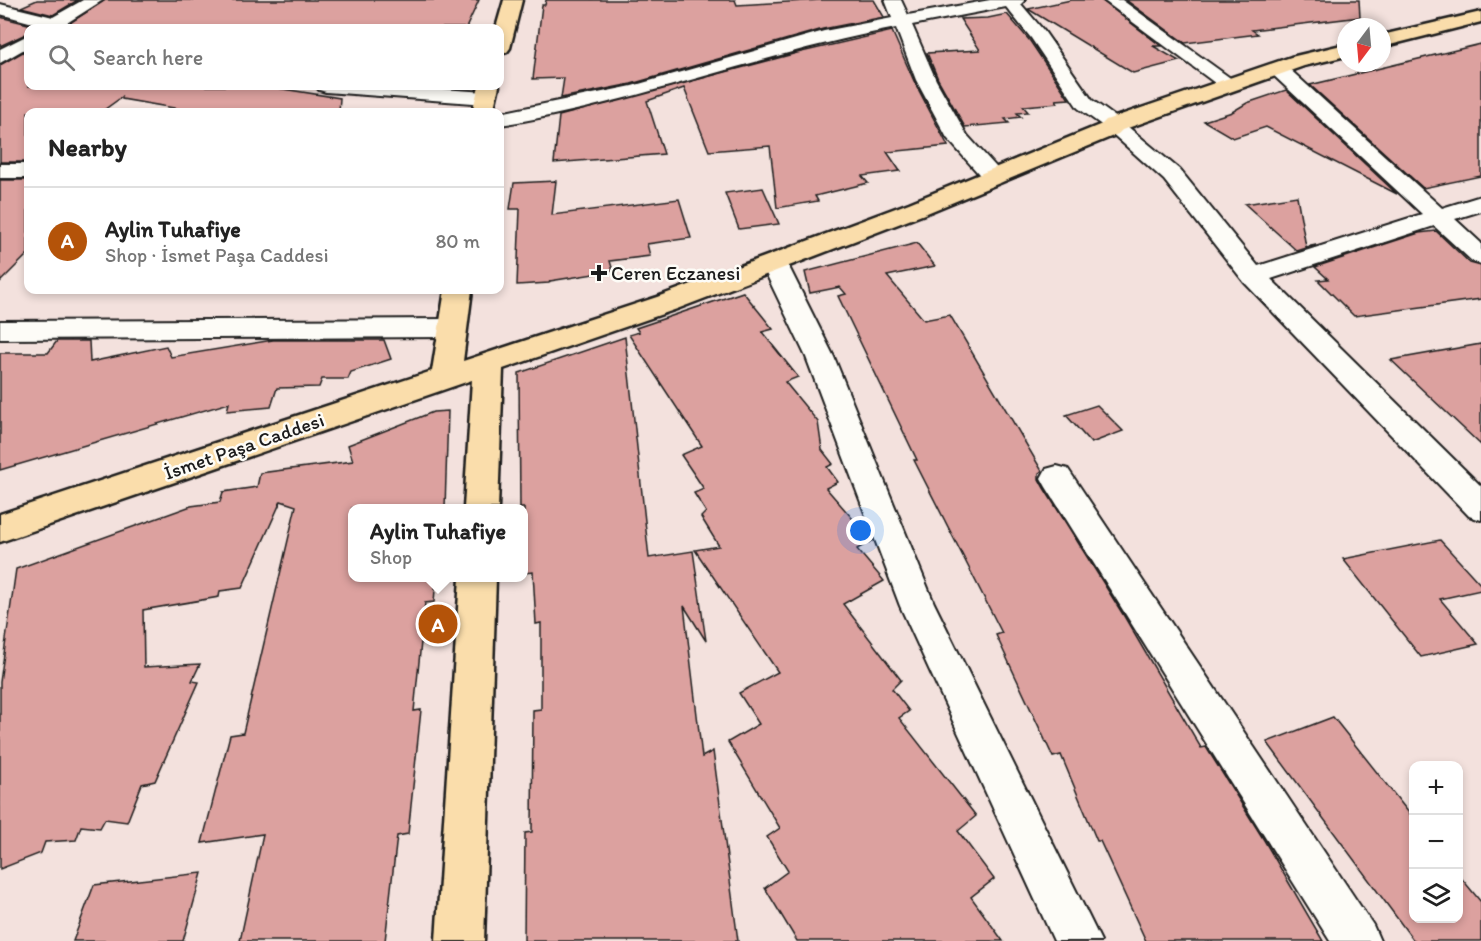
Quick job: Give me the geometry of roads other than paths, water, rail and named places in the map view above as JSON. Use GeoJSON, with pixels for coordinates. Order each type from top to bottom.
{"type":"FeatureCollection","features":[{"type":"Feature","properties":{"kind":"main road"},"geometry":{"type":"LineString","coordinates":[[504,33],[513,0]]}},
{"type":"Feature","properties":{"kind":"main road"},"geometry":{"type":"LineString","coordinates":[[1391,39],[1481,17]]}},
{"type":"Feature","properties":{"kind":"main road","name":"İsmet Paşa Caddesi"},"geometry":{"type":"LineString","coordinates":[[0,528],[668,303],[994,177],[1110,129],[1114,125],[1278,69],[1337,53]]}},
{"type":"Feature","properties":{"kind":"main road"},"geometry":{"type":"LineString","coordinates":[[446,378],[457,294]]}},
{"type":"Feature","properties":{"kind":"main road"},"geometry":{"type":"LineString","coordinates":[[481,504],[488,364]]}},
{"type":"Feature","properties":{"kind":"main road"},"geometry":{"type":"LineString","coordinates":[[460,941],[478,582]]}},
{"type":"Feature","properties":{"kind":"street"},"geometry":{"type":"LineString","coordinates":[[54,24],[95,0]]}},
{"type":"Feature","properties":{"kind":"street"},"geometry":{"type":"LineString","coordinates":[[893,0],[926,80],[958,138],[994,177]]}},
{"type":"Feature","properties":{"kind":"street"},"geometry":{"type":"LineString","coordinates":[[1111,0],[1230,85]]}},
{"type":"Feature","properties":{"kind":"street"},"geometry":{"type":"LineString","coordinates":[[504,118],[635,91],[830,35],[1014,1],[1085,104],[1114,125],[1172,175],[1254,276],[1481,507]]}},
{"type":"Feature","properties":{"kind":"street"},"geometry":{"type":"LineString","coordinates":[[0,9],[45,24]]}},
{"type":"Feature","properties":{"kind":"street"},"geometry":{"type":"LineString","coordinates":[[0,57],[24,45]]}},
{"type":"Feature","properties":{"kind":"street"},"geometry":{"type":"LineString","coordinates":[[1278,69],[1481,256]]}},
{"type":"Feature","properties":{"kind":"street"},"geometry":{"type":"LineString","coordinates":[[375,90],[486,99]]}},
{"type":"Feature","properties":{"kind":"street"},"geometry":{"type":"LineString","coordinates":[[0,171],[24,171]]}},
{"type":"Feature","properties":{"kind":"street"},"geometry":{"type":"LineString","coordinates":[[1254,276],[1481,203]]}},
{"type":"Feature","properties":{"kind":"street"},"geometry":{"type":"LineString","coordinates":[[774,263],[820,357],[918,606],[1078,941]]}},
{"type":"Feature","properties":{"kind":"street"},"geometry":{"type":"LineString","coordinates":[[0,330],[453,328]]}},
{"type":"Feature","properties":{"kind":"street"},"geometry":{"type":"LineString","coordinates":[[1057,478],[1357,941]]}},
{"type":"Feature","properties":{"kind":"place","name":"Ceren Eczanesi"},"geometry":{"type":"Point","coordinates":[599,273]}},
{"type":"Feature","properties":{"kind":"place","name":"Aylin Tuhafiye"},"geometry":{"type":"Point","coordinates":[438,624]}}]}
